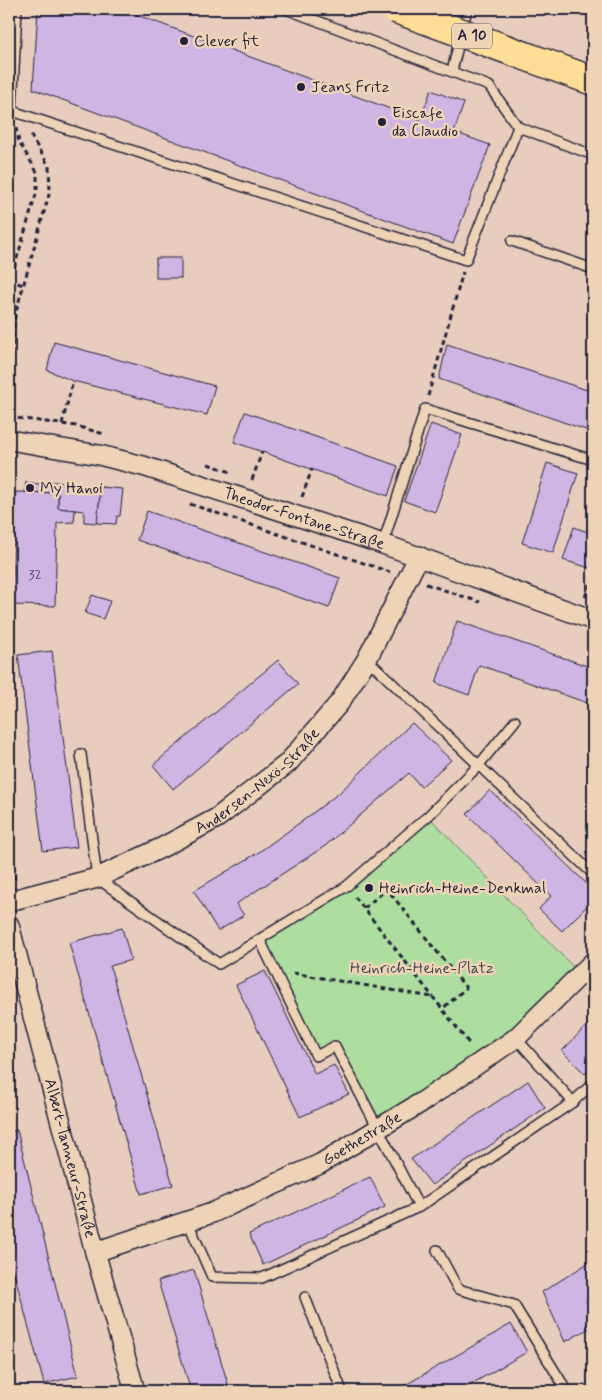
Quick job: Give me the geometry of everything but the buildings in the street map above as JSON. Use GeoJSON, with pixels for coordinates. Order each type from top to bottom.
{"type":"FeatureCollection","features":[{"type":"Feature","properties":{"kind":"highway","name":"A 10"},"geometry":{"type":"LineString","coordinates":[[396,9],[593,81]]}},
{"type":"Feature","properties":{"kind":"street","name":"Theodor-Fontane-Straße"},"geometry":{"type":"LineString","coordinates":[[9,440],[98,455],[143,466],[419,556],[593,620]]}},
{"type":"Feature","properties":{"kind":"street","name":"Andersen-Nexö-Straße"},"geometry":{"type":"LineString","coordinates":[[14,899],[97,878],[161,848],[217,818],[288,763],[340,702],[367,659],[419,556]]}},
{"type":"Feature","properties":{"kind":"street","name":"Albert-Tanneur-Straße"},"geometry":{"type":"LineString","coordinates":[[9,925],[95,1252],[135,1391]]}},
{"type":"Feature","properties":{"kind":"street","name":"Goethestraße"},"geometry":{"type":"LineString","coordinates":[[95,1252],[212,1213],[320,1164],[422,1102],[516,1038],[593,962]]}},
{"type":"Feature","properties":{"kind":"lane"},"geometry":{"type":"LineString","coordinates":[[18,9],[10,110],[466,260],[518,127]]}},
{"type":"Feature","properties":{"kind":"lane"},"geometry":{"type":"LineString","coordinates":[[286,9],[489,86],[518,127],[593,155]]}},
{"type":"Feature","properties":{"kind":"lane"},"geometry":{"type":"LineString","coordinates":[[452,71],[467,9]]}},
{"type":"Feature","properties":{"kind":"lane"},"geometry":{"type":"LineString","coordinates":[[512,241],[593,269]]}},
{"type":"Feature","properties":{"kind":"lane"},"geometry":{"type":"LineString","coordinates":[[383,544],[424,409],[593,460]]}},
{"type":"Feature","properties":{"kind":"lane"},"geometry":{"type":"LineString","coordinates":[[367,659],[593,874]]}},
{"type":"Feature","properties":{"kind":"lane"},"geometry":{"type":"LineString","coordinates":[[81,754],[97,878],[219,964],[347,886],[428,816],[478,766],[515,722]]}},
{"type":"Feature","properties":{"kind":"lane"},"geometry":{"type":"LineString","coordinates":[[260,940],[316,1056],[335,1046],[419,1208]]}},
{"type":"Feature","properties":{"kind":"lane"},"geometry":{"type":"LineString","coordinates":[[516,1038],[573,1102]]}},
{"type":"Feature","properties":{"kind":"lane"},"geometry":{"type":"LineString","coordinates":[[188,1222],[212,1277],[262,1278],[419,1208],[573,1102],[593,1083]]}},
{"type":"Feature","properties":{"kind":"lane"},"geometry":{"type":"LineString","coordinates":[[437,1250],[458,1289],[514,1305],[567,1391]]}},
{"type":"Feature","properties":{"kind":"lane"},"geometry":{"type":"LineString","coordinates":[[305,1297],[342,1391]]}},
{"type":"Feature","properties":{"kind":"path"},"geometry":{"type":"LineString","coordinates":[[9,284],[37,191],[37,172],[19,142],[10,110]]}},
{"type":"Feature","properties":{"kind":"path"},"geometry":{"type":"LineString","coordinates":[[9,400],[15,315],[50,191],[50,166],[32,138],[29,116]]}},
{"type":"Feature","properties":{"kind":"path"},"geometry":{"type":"LineString","coordinates":[[424,409],[466,260]]}},
{"type":"Feature","properties":{"kind":"path"},"geometry":{"type":"LineString","coordinates":[[10,280],[23,284]]}},
{"type":"Feature","properties":{"kind":"path"},"geometry":{"type":"LineString","coordinates":[[62,424],[73,381]]}},
{"type":"Feature","properties":{"kind":"path"},"geometry":{"type":"LineString","coordinates":[[252,480],[262,452]]}},
{"type":"Feature","properties":{"kind":"path"},"geometry":{"type":"LineString","coordinates":[[302,497],[312,470]]}},
{"type":"Feature","properties":{"kind":"path"},"geometry":{"type":"LineString","coordinates":[[186,503],[408,578]]}},
{"type":"Feature","properties":{"kind":"path"},"geometry":{"type":"LineString","coordinates":[[586,597],[593,578]]}},
{"type":"Feature","properties":{"kind":"path"},"geometry":{"type":"LineString","coordinates":[[9,830],[14,899]]}},
{"type":"Feature","properties":{"kind":"path"},"geometry":{"type":"LineString","coordinates":[[364,908],[387,889],[466,988],[442,1009]]}},
{"type":"Feature","properties":{"kind":"path"},"geometry":{"type":"LineString","coordinates":[[355,897],[482,1060]]}},
{"type":"Feature","properties":{"kind":"path"},"geometry":{"type":"LineString","coordinates":[[274,970],[433,997]]}},
{"type":"Feature","properties":{"kind":"green space","name":"Heinrich-Heine-Platz"},"geometry":{"type":"Polygon","coordinates":[[[428,816],[582,976],[516,1038],[378,1129],[335,1046],[316,1056],[260,940],[347,886],[428,816]]]}},
{"type":"Feature","properties":{"kind":"place","name":"Clever fit"},"geometry":{"type":"Point","coordinates":[184,41]}},
{"type":"Feature","properties":{"kind":"place","name":"Jeans Fritz"},"geometry":{"type":"Point","coordinates":[301,87]}},
{"type":"Feature","properties":{"kind":"place","name":"Eiscafe da Claudio"},"geometry":{"type":"Point","coordinates":[382,122]}},
{"type":"Feature","properties":{"kind":"place","name":"My Hanoi"},"geometry":{"type":"Point","coordinates":[30,488]}},
{"type":"Feature","properties":{"kind":"place","name":"Heinrich-Heine-Denkmal"},"geometry":{"type":"Point","coordinates":[369,888]}}]}
